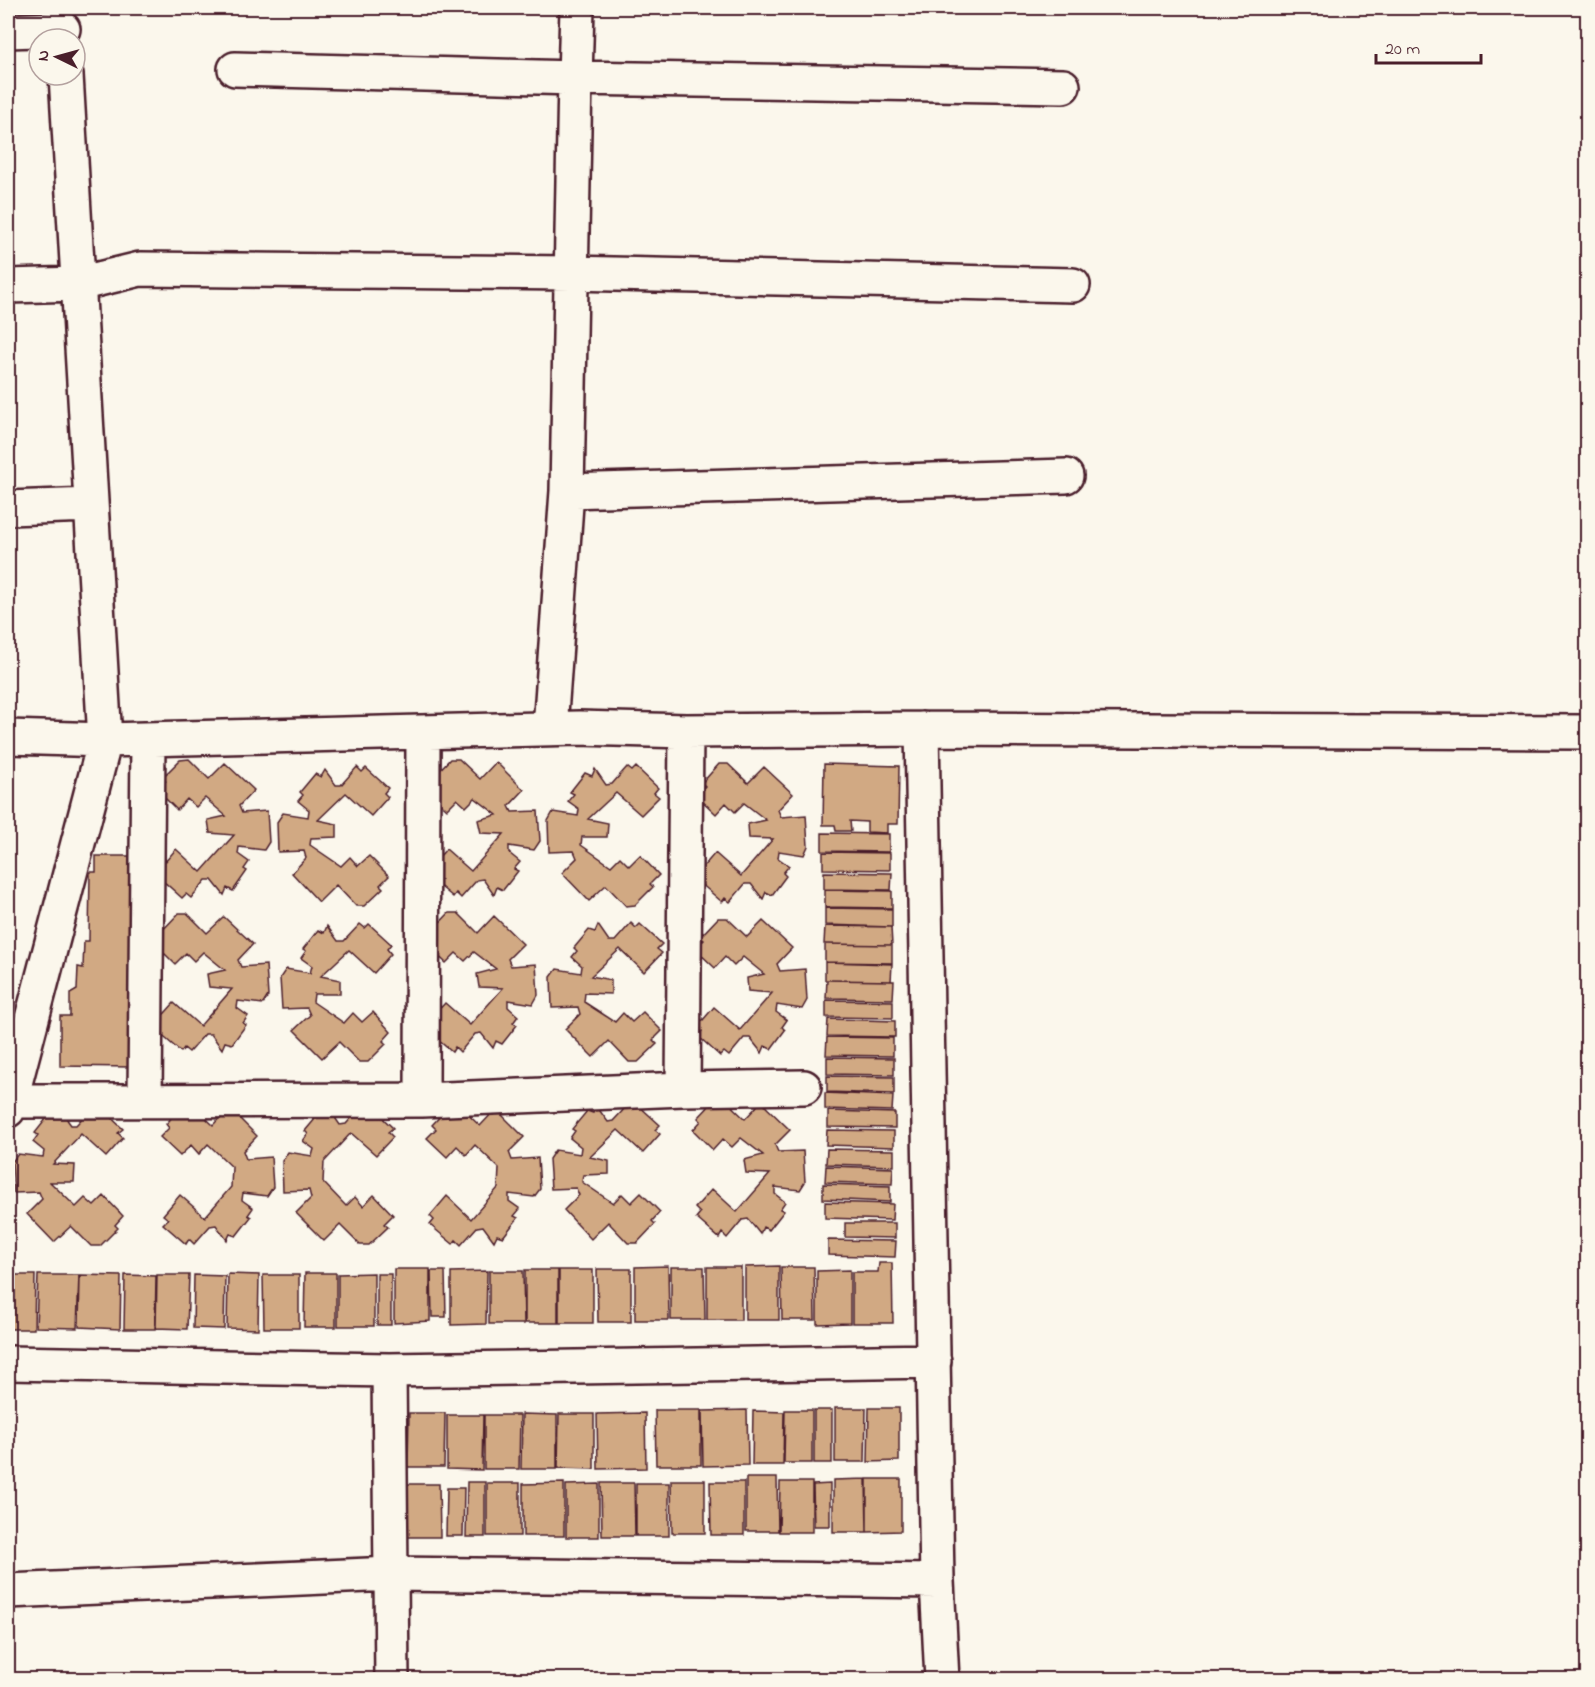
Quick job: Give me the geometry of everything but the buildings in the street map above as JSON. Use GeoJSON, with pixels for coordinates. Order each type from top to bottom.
{"type":"FeatureCollection","features":[{"type":"Feature","properties":{"kind":"street"},"geometry":{"type":"LineString","coordinates":[[550,728],[567,491],[577,8]]}},
{"type":"Feature","properties":{"kind":"street"},"geometry":{"type":"LineString","coordinates":[[8,31],[63,25]]}},
{"type":"Feature","properties":{"kind":"street"},"geometry":{"type":"LineString","coordinates":[[235,69],[575,78],[1063,86]]}},
{"type":"Feature","properties":{"kind":"street"},"geometry":{"type":"LineString","coordinates":[[67,87],[105,740],[9,1105],[145,1100],[422,1100],[683,1089],[804,1087]]}},
{"type":"Feature","properties":{"kind":"street"},"geometry":{"type":"LineString","coordinates":[[8,286],[78,284],[140,269],[571,273],[1073,285]]}},
{"type":"Feature","properties":{"kind":"street"},"geometry":{"type":"LineString","coordinates":[[567,491],[1066,476]]}},
{"type":"Feature","properties":{"kind":"street"},"geometry":{"type":"LineString","coordinates":[[8,508],[91,505]]}},
{"type":"Feature","properties":{"kind":"street"},"geometry":{"type":"LineString","coordinates":[[8,737],[105,740],[550,728],[686,731],[922,729],[1587,732]]}},
{"type":"Feature","properties":{"kind":"street"},"geometry":{"type":"LineString","coordinates":[[922,729],[937,1581],[942,1680]]}},
{"type":"Feature","properties":{"kind":"street"},"geometry":{"type":"LineString","coordinates":[[683,1089],[686,731]]}},
{"type":"Feature","properties":{"kind":"street"},"geometry":{"type":"LineString","coordinates":[[422,1100],[423,732]]}},
{"type":"Feature","properties":{"kind":"street"},"geometry":{"type":"LineString","coordinates":[[145,1100],[148,739]]}},
{"type":"Feature","properties":{"kind":"street"},"geometry":{"type":"LineString","coordinates":[[8,1364],[389,1370],[934,1361]]}},
{"type":"Feature","properties":{"kind":"street"},"geometry":{"type":"LineString","coordinates":[[389,1370],[392,1680]]}},
{"type":"Feature","properties":{"kind":"street"},"geometry":{"type":"LineString","coordinates":[[8,1591],[391,1574],[937,1581]]}}]}
